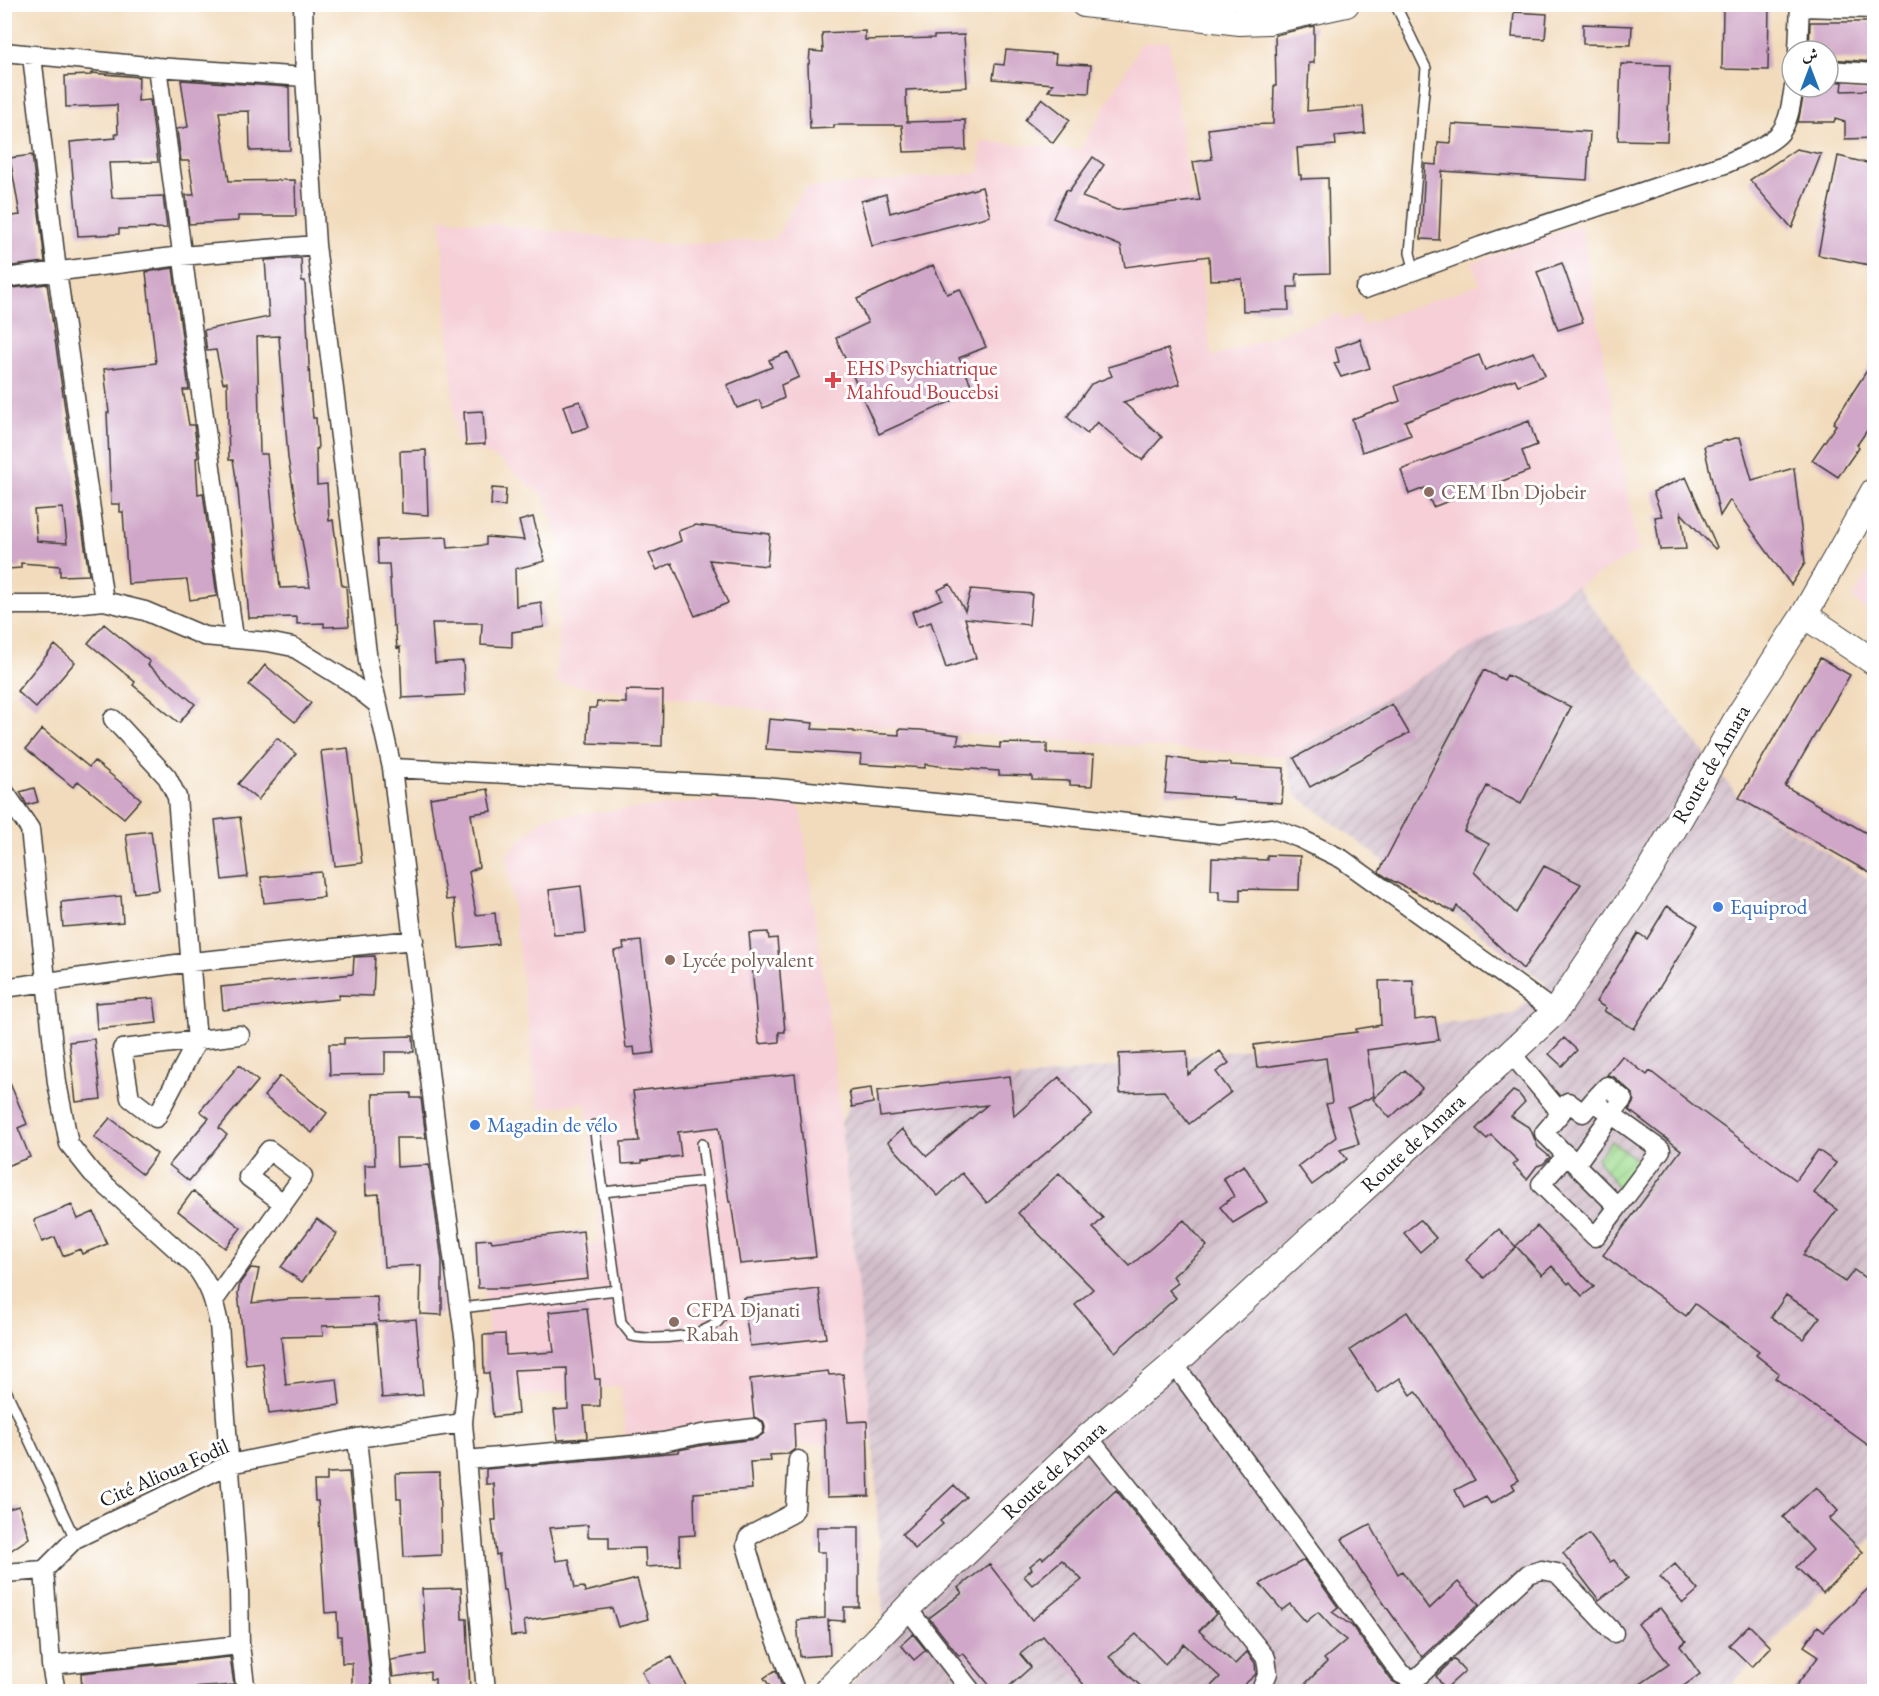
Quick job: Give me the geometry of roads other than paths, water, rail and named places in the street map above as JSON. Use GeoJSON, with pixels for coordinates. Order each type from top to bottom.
{"type":"FeatureCollection","features":[{"type":"Feature","properties":{"kind":"street"},"geometry":{"type":"LineString","coordinates":[[303,4],[305,77],[316,245],[368,661],[392,768],[442,1178],[461,1308],[467,1378],[463,1423],[486,1692]]}},
{"type":"Feature","properties":{"kind":"street"},"geometry":{"type":"LineString","coordinates":[[1084,4],[1240,22],[1268,13],[1346,4]]}},
{"type":"Feature","properties":{"kind":"street"},"geometry":{"type":"LineString","coordinates":[[1799,39],[1800,6],[1863,7]]}},
{"type":"Feature","properties":{"kind":"street"},"geometry":{"type":"LineString","coordinates":[[4,52],[157,67],[305,77]]}},
{"type":"Feature","properties":{"kind":"street"},"geometry":{"type":"LineString","coordinates":[[32,56],[57,271],[104,601]]}},
{"type":"Feature","properties":{"kind":"street"},"geometry":{"type":"LineString","coordinates":[[157,67],[234,638]]}},
{"type":"Feature","properties":{"kind":"street"},"geometry":{"type":"LineString","coordinates":[[1840,71],[1875,73]]}},
{"type":"Feature","properties":{"kind":"street"},"geometry":{"type":"LineString","coordinates":[[1365,289],[1481,246],[1725,164],[1779,134],[1790,113],[1792,99]]}},
{"type":"Feature","properties":{"kind":"street"},"geometry":{"type":"LineString","coordinates":[[4,278],[181,256],[316,245]]}},
{"type":"Feature","properties":{"kind":"street","name":"Route de Amara"},"geometry":{"type":"LineString","coordinates":[[825,1692],[907,1608],[1088,1437],[1174,1364],[1555,1012],[1650,870],[1738,717],[1804,615],[1875,491]]}},
{"type":"Feature","properties":{"kind":"street"},"geometry":{"type":"LineString","coordinates":[[4,605],[62,605],[104,601],[145,611],[204,636],[293,647],[348,681],[377,704]]}},
{"type":"Feature","properties":{"kind":"street"},"geometry":{"type":"LineString","coordinates":[[1804,615],[1875,662]]}},
{"type":"Feature","properties":{"kind":"street"},"geometry":{"type":"LineString","coordinates":[[112,719],[167,777],[177,797],[197,1041],[156,1118],[130,1098],[122,1049],[197,1041],[240,1035]]}},
{"type":"Feature","properties":{"kind":"street"},"geometry":{"type":"LineString","coordinates":[[392,768],[765,787],[1033,812],[1220,834],[1272,828],[1342,859],[1555,1012]]}},
{"type":"Feature","properties":{"kind":"street"},"geometry":{"type":"LineString","coordinates":[[4,791],[30,829],[57,1083],[69,1144],[92,1173],[195,1266],[215,1299],[230,1464],[239,1591],[240,1645],[246,1692]]}},
{"type":"Feature","properties":{"kind":"street"},"geometry":{"type":"LineString","coordinates":[[4,988],[191,962],[414,940]]}},
{"type":"Feature","properties":{"kind":"street"},"geometry":{"type":"LineString","coordinates":[[1511,1053],[1561,1113]]}},
{"type":"Feature","properties":{"kind":"street"},"geometry":{"type":"LineString","coordinates":[[1612,1114],[1661,1150],[1618,1208],[1595,1237],[1541,1184],[1571,1160],[1623,1099],[1606,1086],[1583,1113],[1568,1102],[1544,1133],[1571,1160],[1618,1208]]}},
{"type":"Feature","properties":{"kind":"street"},"geometry":{"type":"LineString","coordinates":[[215,1299],[283,1203]]}},
{"type":"Feature","properties":{"kind":"street"},"geometry":{"type":"LineString","coordinates":[[1174,1364],[1401,1674],[1410,1678],[1418,1677],[1528,1574],[1542,1570],[1557,1574],[1614,1633]]}},
{"type":"Feature","properties":{"kind":"street","name":"Cité Alioua Fodil"},"geometry":{"type":"LineString","coordinates":[[44,1570],[75,1539],[230,1464],[357,1438],[463,1423]]}},
{"type":"Feature","properties":{"kind":"street"},"geometry":{"type":"LineString","coordinates":[[466,1460],[663,1442],[702,1434],[754,1428]]}},
{"type":"Feature","properties":{"kind":"street"},"geometry":{"type":"LineString","coordinates":[[1088,1437],[1266,1658],[1268,1673],[1260,1692]]}},
{"type":"Feature","properties":{"kind":"street"},"geometry":{"type":"LineString","coordinates":[[357,1438],[383,1692]]}},
{"type":"Feature","properties":{"kind":"street"},"geometry":{"type":"LineString","coordinates":[[796,1692],[767,1615],[746,1545],[753,1533],[791,1514],[795,1509],[798,1460]]}},
{"type":"Feature","properties":{"kind":"street"},"geometry":{"type":"LineString","coordinates":[[4,1573],[44,1570],[51,1665],[56,1692]]}},
{"type":"Feature","properties":{"kind":"street"},"geometry":{"type":"LineString","coordinates":[[907,1608],[972,1692]]}},
{"type":"Feature","properties":{"kind":"street"},"geometry":{"type":"LineString","coordinates":[[51,1665],[240,1645]]}},
{"type":"Feature","properties":{"kind":"lane"},"geometry":{"type":"LineString","coordinates":[[1395,4],[1426,68],[1410,252],[1415,271]]}},
{"type":"Feature","properties":{"kind":"lane"},"geometry":{"type":"LineString","coordinates":[[594,1125],[621,1322],[632,1336],[644,1339],[702,1332],[716,1324],[722,1315],[722,1296],[702,1144]]}},
{"type":"Feature","properties":{"kind":"lane"},"geometry":{"type":"LineString","coordinates":[[603,1192],[707,1181]]}},
{"type":"Feature","properties":{"kind":"lane"},"geometry":{"type":"LineString","coordinates":[[461,1308],[617,1290]]}},
{"type":"Feature","properties":{"kind":"lane"},"geometry":{"type":"LineString","coordinates":[[4,1386],[75,1539]]}},
{"type":"Feature","properties":{"kind":"place","name":"EHS Psychiatrique Mahfoud Boucebsi"},"geometry":{"type":"Point","coordinates":[833,380]}},
{"type":"Feature","properties":{"kind":"place","name":"CEM Ibn Djobeir"},"geometry":{"type":"Point","coordinates":[1429,492]}},
{"type":"Feature","properties":{"kind":"place","name":"Equiprod"},"geometry":{"type":"Point","coordinates":[1718,907]}},
{"type":"Feature","properties":{"kind":"place","name":"Lycée polyvalent"},"geometry":{"type":"Point","coordinates":[670,960]}},
{"type":"Feature","properties":{"kind":"place","name":"Magadin de vélo"},"geometry":{"type":"Point","coordinates":[475,1125]}},
{"type":"Feature","properties":{"kind":"place","name":"CFPA Djanati Rabah"},"geometry":{"type":"Point","coordinates":[674,1322]}}]}
